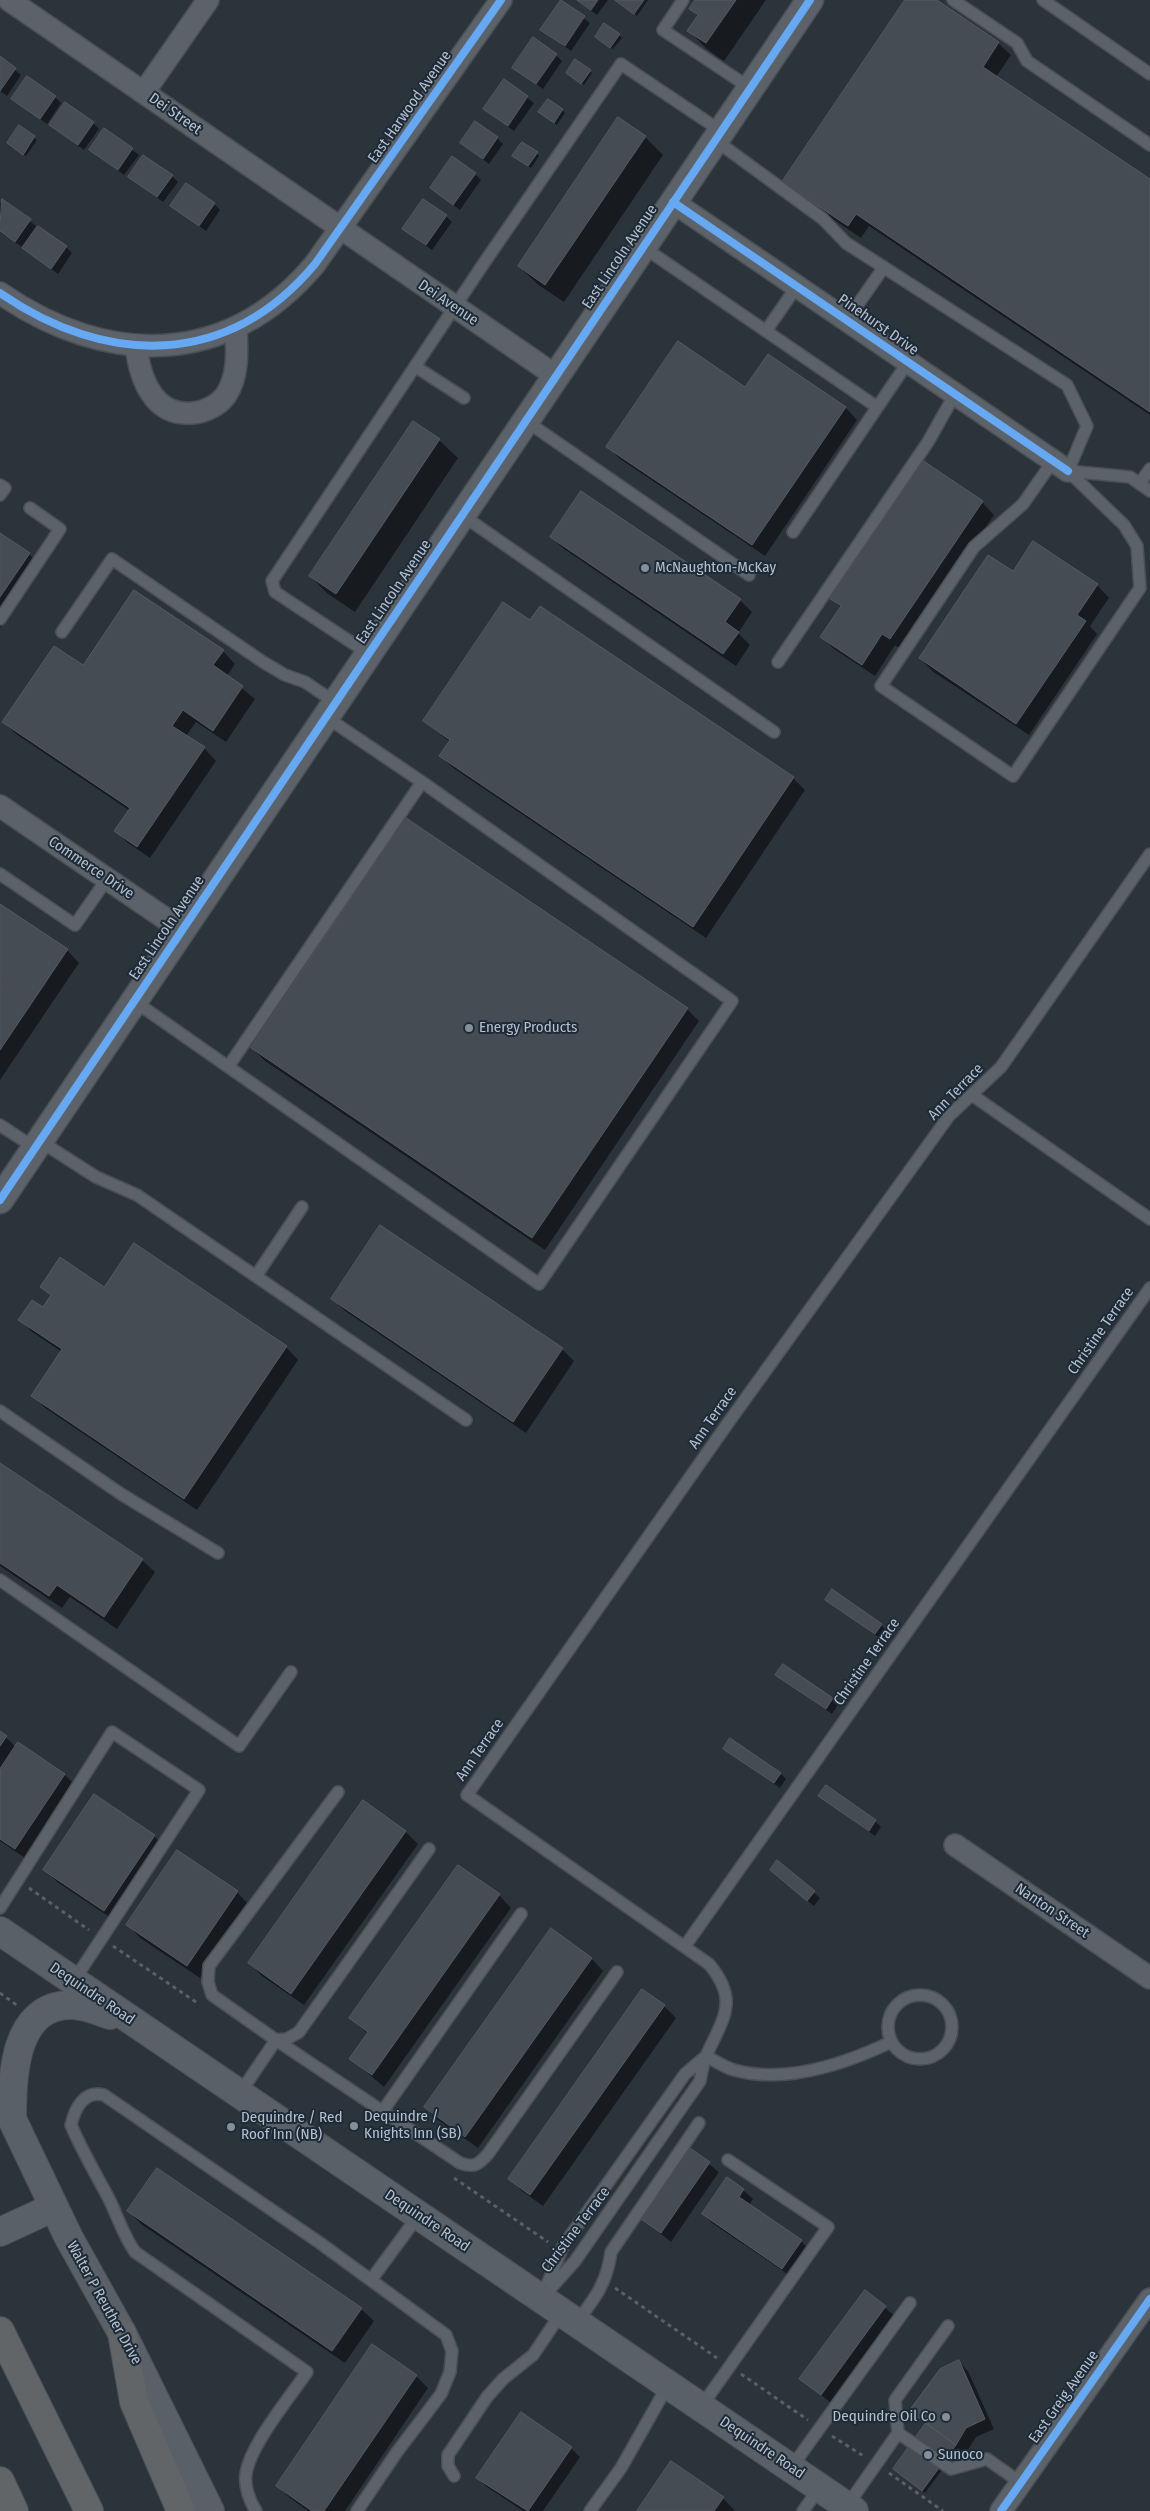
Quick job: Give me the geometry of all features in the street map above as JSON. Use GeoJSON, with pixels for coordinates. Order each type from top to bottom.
{"type":"FeatureCollection","features":[{"type":"Feature","properties":{"kind":"highway"},"geometry":{"type":"LineString","coordinates":[[0,2331],[89,2511]]}},
{"type":"Feature","properties":{"kind":"highway"},"geometry":{"type":"LineString","coordinates":[[122,2333],[134,2402],[181,2511]]}},
{"type":"Feature","properties":{"kind":"highway"},"geometry":{"type":"LineString","coordinates":[[0,2482],[14,2511]]}},
{"type":"Feature","properties":{"kind":"main road","name":"Dequindre Road"},"geometry":{"type":"LineString","coordinates":[[0,1930],[130,2021],[240,2093],[851,2509]]}},
{"type":"Feature","properties":{"kind":"main road"},"geometry":{"type":"LineString","coordinates":[[12,2120],[12,2082],[16,2056],[27,2031],[37,2019],[51,2010],[74,2005],[130,2021]]}},
{"type":"Feature","properties":{"kind":"main road","name":"Walter P Reuther Drive"},"geometry":{"type":"LineString","coordinates":[[0,2094],[54,2207],[122,2333],[210,2511]]}},
{"type":"Feature","properties":{"kind":"main road"},"geometry":{"type":"LineString","coordinates":[[1,2232],[54,2207]]}},
{"type":"Feature","properties":{"kind":"street","name":"Dei Street"},"geometry":{"type":"LineString","coordinates":[[9,0],[341,229]]}},
{"type":"Feature","properties":{"kind":"street"},"geometry":{"type":"LineString","coordinates":[[144,92],[208,0]]}},
{"type":"Feature","properties":{"kind":"street","name":"East Harwood Avenue"},"geometry":{"type":"LineString","coordinates":[[0,293],[35,316],[69,332],[102,341],[136,346],[182,343],[212,336],[236,327],[257,315],[292,290],[316,264],[501,0]]}},
{"type":"Feature","properties":{"kind":"street","name":"East Lincoln Avenue"},"geometry":{"type":"LineString","coordinates":[[0,1200],[718,136],[802,3]]}},
{"type":"Feature","properties":{"kind":"street","name":"Pinehurst Drive"},"geometry":{"type":"LineString","coordinates":[[673,202],[1060,466]]}},
{"type":"Feature","properties":{"kind":"street","name":"Dei Avenue"},"geometry":{"type":"LineString","coordinates":[[341,229],[556,376]]}},
{"type":"Feature","properties":{"kind":"street"},"geometry":{"type":"LineString","coordinates":[[136,346],[142,379],[153,397],[172,411],[186,414],[201,412],[225,395],[232,380],[236,364],[236,327]]}},
{"type":"Feature","properties":{"kind":"street","name":"Commerce Drive"},"geometry":{"type":"LineString","coordinates":[[0,806],[182,930]]}},
{"type":"Feature","properties":{"kind":"street","name":"Nanton Street"},"geometry":{"type":"LineString","coordinates":[[955,1845],[1150,1978]]}},
{"type":"Feature","properties":{"kind":"street","name":"East Greig Avenue"},"geometry":{"type":"LineString","coordinates":[[1001,2511],[1150,2298]]}},
{"type":"Feature","properties":{"kind":"lane"},"geometry":{"type":"LineString","coordinates":[[683,0],[663,30],[750,88]]}},
{"type":"Feature","properties":{"kind":"lane"},"geometry":{"type":"LineString","coordinates":[[953,0],[1017,43],[1027,61],[1150,145]]}},
{"type":"Feature","properties":{"kind":"lane"},"geometry":{"type":"LineString","coordinates":[[1043,0],[1150,74]]}},
{"type":"Feature","properties":{"kind":"lane"},"geometry":{"type":"LineString","coordinates":[[369,654],[275,592],[272,581],[456,308],[484,262],[621,64],[718,136],[823,219],[846,243],[1067,385],[1087,426],[1060,466],[1024,504],[974,547],[881,686],[1013,776],[1140,588],[1137,546],[1124,525],[1060,466]]}},
{"type":"Feature","properties":{"kind":"lane"},"geometry":{"type":"LineString","coordinates":[[643,247],[877,407]]}},
{"type":"Feature","properties":{"kind":"lane"},"geometry":{"type":"LineString","coordinates":[[847,320],[884,268]]}},
{"type":"Feature","properties":{"kind":"lane"},"geometry":{"type":"LineString","coordinates":[[766,332],[797,286]]}},
{"type":"Feature","properties":{"kind":"lane"},"geometry":{"type":"LineString","coordinates":[[793,532],[908,362]]}},
{"type":"Feature","properties":{"kind":"lane"},"geometry":{"type":"LineString","coordinates":[[416,367],[464,398]]}},
{"type":"Feature","properties":{"kind":"lane"},"geometry":{"type":"LineString","coordinates":[[778,662],[928,442],[955,394]]}},
{"type":"Feature","properties":{"kind":"lane"},"geometry":{"type":"LineString","coordinates":[[526,420],[749,575]]}},
{"type":"Feature","properties":{"kind":"lane"},"geometry":{"type":"LineString","coordinates":[[1060,466],[1130,477],[1150,491]]}},
{"type":"Feature","properties":{"kind":"lane"},"geometry":{"type":"LineString","coordinates":[[1140,483],[1150,469]]}},
{"type":"Feature","properties":{"kind":"lane"},"geometry":{"type":"LineString","coordinates":[[0,485],[5,488],[0,495]]}},
{"type":"Feature","properties":{"kind":"lane"},"geometry":{"type":"LineString","coordinates":[[0,619],[60,528],[30,508]]}},
{"type":"Feature","properties":{"kind":"lane"},"geometry":{"type":"LineString","coordinates":[[462,514],[774,732]]}},
{"type":"Feature","properties":{"kind":"lane"},"geometry":{"type":"LineString","coordinates":[[62,632],[112,559],[263,662],[285,675],[305,682],[331,710],[422,782],[732,1001],[539,1284],[134,1001]]}},
{"type":"Feature","properties":{"kind":"lane"},"geometry":{"type":"LineString","coordinates":[[228,1067],[422,782]]}},
{"type":"Feature","properties":{"kind":"lane","name":"Ann Terrace"},"geometry":{"type":"LineString","coordinates":[[684,1946],[467,1795],[728,1423],[937,1132],[949,1116],[1001,1068],[1150,854]]}},
{"type":"Feature","properties":{"kind":"lane"},"geometry":{"type":"LineString","coordinates":[[0,874],[75,925],[106,879]]}},
{"type":"Feature","properties":{"kind":"lane"},"geometry":{"type":"LineString","coordinates":[[972,1095],[1150,1219]]}},
{"type":"Feature","properties":{"kind":"lane"},"geometry":{"type":"LineString","coordinates":[[0,1125],[96,1177],[137,1195],[466,1420]]}},
{"type":"Feature","properties":{"kind":"lane"},"geometry":{"type":"LineString","coordinates":[[256,1276],[302,1207]]}},
{"type":"Feature","properties":{"kind":"lane","name":"Christine Terrace"},"geometry":{"type":"LineString","coordinates":[[560,2311],[575,2261],[700,2081],[706,2056],[726,2015],[725,1990],[720,1978],[709,1964],[684,1946],[1150,1288]]}},
{"type":"Feature","properties":{"kind":"lane"},"geometry":{"type":"LineString","coordinates":[[0,1411],[121,1494],[218,1553]]}},
{"type":"Feature","properties":{"kind":"lane"},"geometry":{"type":"LineString","coordinates":[[0,1580],[239,1746],[291,1672]]}},
{"type":"Feature","properties":{"kind":"lane"},"geometry":{"type":"LineString","coordinates":[[0,1908],[112,1732],[199,1790],[73,1982]]}},
{"type":"Feature","properties":{"kind":"lane"},"geometry":{"type":"LineString","coordinates":[[338,1792],[209,1966],[208,1982],[212,1995],[382,2112],[460,2163],[469,2167],[478,2165],[617,1972]]}},
{"type":"Feature","properties":{"kind":"lane"},"geometry":{"type":"LineString","coordinates":[[240,2093],[276,2040],[287,2038],[299,2032],[429,1849]]}},
{"type":"Feature","properties":{"kind":"lane"},"geometry":{"type":"LineString","coordinates":[[382,2112],[521,1914]]}},
{"type":"Feature","properties":{"kind":"lane"},"geometry":{"type":"LineString","coordinates":[[910,1997],[932,1998],[948,2013],[951,2023],[948,2042],[934,2056],[924,2059],[905,2056],[892,2042],[888,2032],[888,2021],[893,2010],[900,2002],[910,1997]]}},
{"type":"Feature","properties":{"kind":"lane"},"geometry":{"type":"LineString","coordinates":[[706,2056],[734,2070],[784,2074],[855,2060],[892,2042]]}},
{"type":"Feature","properties":{"kind":"lane","name":"Christine Terrace"},"geometry":{"type":"LineString","coordinates":[[560,2311],[560,2251],[685,2074],[706,2056]]}},
{"type":"Feature","properties":{"kind":"lane"},"geometry":{"type":"LineString","coordinates":[[256,2511],[247,2490],[246,2474],[256,2447],[307,2372],[134,2252],[124,2236],[109,2200],[86,2161],[71,2125],[80,2102],[96,2093],[104,2095],[371,2280],[446,2335],[452,2351],[450,2372],[441,2394],[397,2452],[357,2511]]}},
{"type":"Feature","properties":{"kind":"lane"},"geometry":{"type":"LineString","coordinates":[[454,2476],[448,2466],[448,2455],[487,2397],[503,2379],[533,2355],[560,2311],[605,2281],[609,2272],[611,2252],[699,2123]]}},
{"type":"Feature","properties":{"kind":"lane"},"geometry":{"type":"LineString","coordinates":[[702,2408],[828,2227],[728,2160]]}},
{"type":"Feature","properties":{"kind":"lane"},"geometry":{"type":"LineString","coordinates":[[371,2280],[418,2216]]}},
{"type":"Feature","properties":{"kind":"lane"},"geometry":{"type":"LineString","coordinates":[[791,2468],[910,2303]]}},
{"type":"Feature","properties":{"kind":"lane"},"geometry":{"type":"LineString","coordinates":[[851,2509],[898,2433],[895,2400],[948,2326]]}},
{"type":"Feature","properties":{"kind":"lane"},"geometry":{"type":"LineString","coordinates":[[590,2511],[621,2468],[668,2385]]}},
{"type":"Feature","properties":{"kind":"lane"},"geometry":{"type":"LineString","coordinates":[[898,2433],[952,2469],[987,2459],[1021,2482]]}},
{"type":"Feature","properties":{"kind":"lane"},"geometry":{"type":"LineString","coordinates":[[803,2511],[820,2488]]}},
{"type":"Feature","properties":{"kind":"path"},"geometry":{"type":"LineString","coordinates":[[18,1880],[205,2008]]}},
{"type":"Feature","properties":{"kind":"path"},"geometry":{"type":"LineString","coordinates":[[0,1993],[21,2008]]}},
{"type":"Feature","properties":{"kind":"path"},"geometry":{"type":"LineString","coordinates":[[447,2173],[560,2251]]}},
{"type":"Feature","properties":{"kind":"path"},"geometry":{"type":"LineString","coordinates":[[605,2281],[943,2511]]}},
{"type":"Feature","properties":{"kind":"building"},"geometry":{"type":"Polygon","coordinates":[[[561,0],[585,16],[565,46],[540,30],[561,0]]]}},
{"type":"Feature","properties":{"kind":"building"},"geometry":{"type":"Polygon","coordinates":[[[577,0],[598,0],[591,10],[577,0]]]}},
{"type":"Feature","properties":{"kind":"building"},"geometry":{"type":"Polygon","coordinates":[[[615,0],[644,0],[634,14],[615,0]]]}},
{"type":"Feature","properties":{"kind":"building"},"geometry":{"type":"Polygon","coordinates":[[[695,0],[736,0],[706,43],[687,31],[698,15],[689,9],[695,0]]]}},
{"type":"Feature","properties":{"kind":"building"},"geometry":{"type":"Polygon","coordinates":[[[905,0],[937,0],[999,42],[983,67],[1150,179],[1150,412],[856,214],[848,226],[782,182],[905,0]]]}},
{"type":"Feature","properties":{"kind":"building"},"geometry":{"type":"Polygon","coordinates":[[[604,23],[620,34],[610,48],[595,37],[604,23]]]}},
{"type":"Feature","properties":{"kind":"building"},"geometry":{"type":"Polygon","coordinates":[[[533,37],[557,54],[536,84],[512,68],[533,37]]]}},
{"type":"Feature","properties":{"kind":"building"},"geometry":{"type":"Polygon","coordinates":[[[0,56],[16,68],[0,91],[0,56]]]}},
{"type":"Feature","properties":{"kind":"building"},"geometry":{"type":"Polygon","coordinates":[[[575,59],[591,70],[581,84],[566,73],[575,59]]]}},
{"type":"Feature","properties":{"kind":"building"},"geometry":{"type":"Polygon","coordinates":[[[27,76],[56,96],[40,119],[11,99],[27,76]]]}},
{"type":"Feature","properties":{"kind":"building"},"geometry":{"type":"Polygon","coordinates":[[[504,79],[528,96],[508,126],[483,109],[504,79]]]}},
{"type":"Feature","properties":{"kind":"building"},"geometry":{"type":"Polygon","coordinates":[[[548,99],[563,109],[554,123],[538,112],[548,99]]]}},
{"type":"Feature","properties":{"kind":"building"},"geometry":{"type":"Polygon","coordinates":[[[65,102],[94,122],[78,145],[49,125],[65,102]]]}},
{"type":"Feature","properties":{"kind":"building"},"geometry":{"type":"Polygon","coordinates":[[[618,117],[646,136],[545,285],[518,266],[618,117]]]}},
{"type":"Feature","properties":{"kind":"building"},"geometry":{"type":"Polygon","coordinates":[[[475,121],[498,137],[483,159],[460,143],[475,121]]]}},
{"type":"Feature","properties":{"kind":"building"},"geometry":{"type":"Polygon","coordinates":[[[19,125],[35,136],[23,155],[7,143],[19,125]]]}},
{"type":"Feature","properties":{"kind":"building"},"geometry":{"type":"Polygon","coordinates":[[[104,128],[133,148],[118,170],[89,150],[104,128]]]}},
{"type":"Feature","properties":{"kind":"building"},"geometry":{"type":"Polygon","coordinates":[[[522,142],[538,152],[528,166],[512,156],[522,142]]]}},
{"type":"Feature","properties":{"kind":"building"},"geometry":{"type":"Polygon","coordinates":[[[143,155],[173,175],[157,197],[128,177],[143,155]]]}},
{"type":"Feature","properties":{"kind":"building"},"geometry":{"type":"Polygon","coordinates":[[[452,156],[476,173],[453,205],[430,188],[452,156]]]}},
{"type":"Feature","properties":{"kind":"building"},"geometry":{"type":"Polygon","coordinates":[[[186,183],[215,203],[199,226],[170,206],[186,183]]]}},
{"type":"Feature","properties":{"kind":"building"},"geometry":{"type":"Polygon","coordinates":[[[2,199],[31,219],[15,242],[0,231],[2,199]]]}},
{"type":"Feature","properties":{"kind":"building"},"geometry":{"type":"Polygon","coordinates":[[[423,199],[447,215],[426,245],[402,229],[423,199]]]}},
{"type":"Feature","properties":{"kind":"building"},"geometry":{"type":"Polygon","coordinates":[[[38,226],[67,246],[51,269],[22,248],[38,226]]]}},
{"type":"Feature","properties":{"kind":"building"},"geometry":{"type":"Polygon","coordinates":[[[678,341],[745,387],[768,354],[846,407],[752,545],[606,447],[678,341]]]}},
{"type":"Feature","properties":{"kind":"building"},"geometry":{"type":"Polygon","coordinates":[[[413,421],[440,439],[336,594],[309,576],[413,421]]]}},
{"type":"Feature","properties":{"kind":"building"},"geometry":{"type":"Polygon","coordinates":[[[922,460],[983,501],[890,639],[882,634],[862,665],[820,637],[841,606],[829,598],[922,460]]]}},
{"type":"Feature","properties":{"kind":"building","name":"McNaughton-McKay"},"geometry":{"type":"Polygon","coordinates":[[[581,491],[741,599],[725,622],[739,632],[723,654],[550,537],[581,491]]]}},
{"type":"Feature","properties":{"kind":"building"},"geometry":{"type":"Polygon","coordinates":[[[0,533],[30,553],[0,597],[0,533]]]}},
{"type":"Feature","properties":{"kind":"building"},"geometry":{"type":"Polygon","coordinates":[[[1033,541],[1098,584],[1077,615],[1086,621],[1016,724],[919,658],[988,555],[1013,571],[1033,541]]]}},
{"type":"Feature","properties":{"kind":"building"},"geometry":{"type":"Polygon","coordinates":[[[134,590],[224,650],[213,665],[243,686],[213,731],[183,710],[172,726],[205,747],[137,847],[114,831],[130,808],[2,722],[54,646],[83,665],[134,590]]]}},
{"type":"Feature","properties":{"kind":"building"},"geometry":{"type":"Polygon","coordinates":[[[503,602],[530,620],[540,606],[794,777],[693,927],[439,756],[450,740],[423,721],[503,602]]]}},
{"type":"Feature","properties":{"kind":"building","name":"Energy Products"},"geometry":{"type":"Polygon","coordinates":[[[406,818],[688,1008],[532,1238],[251,1048],[406,818]]]}},
{"type":"Feature","properties":{"kind":"building"},"geometry":{"type":"Polygon","coordinates":[[[0,904],[68,949],[0,1050],[0,904]]]}},
{"type":"Feature","properties":{"kind":"building"},"geometry":{"type":"Polygon","coordinates":[[[380,1225],[563,1348],[513,1422],[331,1299],[380,1225]]]}},
{"type":"Feature","properties":{"kind":"building"},"geometry":{"type":"Polygon","coordinates":[[[134,1243],[287,1346],[184,1499],[31,1396],[62,1349],[18,1320],[32,1300],[43,1307],[51,1295],[40,1287],[60,1257],[104,1287],[134,1243]]]}},
{"type":"Feature","properties":{"kind":"building"},"geometry":{"type":"Polygon","coordinates":[[[0,1463],[143,1559],[104,1617],[57,1585],[49,1596],[0,1563],[0,1463]]]}},
{"type":"Feature","properties":{"kind":"building"},"geometry":{"type":"Polygon","coordinates":[[[832,1589],[882,1624],[875,1634],[825,1600],[832,1589]]]}},
{"type":"Feature","properties":{"kind":"building"},"geometry":{"type":"Polygon","coordinates":[[[783,1664],[833,1698],[826,1709],[775,1675],[783,1664]]]}},
{"type":"Feature","properties":{"kind":"building"},"geometry":{"type":"Polygon","coordinates":[[[0,1731],[7,1736],[0,1746],[0,1731]]]}},
{"type":"Feature","properties":{"kind":"building"},"geometry":{"type":"Polygon","coordinates":[[[730,1738],[781,1773],[774,1783],[723,1749],[730,1738]]]}},
{"type":"Feature","properties":{"kind":"building"},"geometry":{"type":"Polygon","coordinates":[[[18,1742],[65,1774],[15,1849],[0,1839],[0,1769],[18,1742]]]}},
{"type":"Feature","properties":{"kind":"building"},"geometry":{"type":"Polygon","coordinates":[[[826,1785],[876,1820],[869,1831],[818,1796],[826,1785]]]}},
{"type":"Feature","properties":{"kind":"building"},"geometry":{"type":"Polygon","coordinates":[[[94,1794],[155,1835],[104,1911],[43,1870],[94,1794]]]}},
{"type":"Feature","properties":{"kind":"building"},"geometry":{"type":"Polygon","coordinates":[[[363,1800],[406,1831],[291,1994],[248,1963],[363,1800]]]}},
{"type":"Feature","properties":{"kind":"building"},"geometry":{"type":"Polygon","coordinates":[[[177,1850],[238,1891],[187,1966],[126,1925],[177,1850]]]}},
{"type":"Feature","properties":{"kind":"building"},"geometry":{"type":"Polygon","coordinates":[[[777,1860],[815,1891],[807,1901],[770,1870],[777,1860]]]}},
{"type":"Feature","properties":{"kind":"building"},"geometry":{"type":"Polygon","coordinates":[[[458,1865],[500,1894],[372,2075],[349,2059],[368,2032],[349,2018],[458,1865]]]}},
{"type":"Feature","properties":{"kind":"building"},"geometry":{"type":"Polygon","coordinates":[[[551,1928],[592,1958],[465,2137],[424,2107],[551,1928]]]}},
{"type":"Feature","properties":{"kind":"building"},"geometry":{"type":"Polygon","coordinates":[[[642,1989],[665,2005],[530,2195],[508,2179],[642,1989]]]}},
{"type":"Feature","properties":{"kind":"building"},"geometry":{"type":"Polygon","coordinates":[[[690,2148],[710,2162],[661,2233],[641,2219],[690,2148]]]}},
{"type":"Feature","properties":{"kind":"building"},"geometry":{"type":"Polygon","coordinates":[[[157,2168],[362,2308],[332,2351],[127,2211],[157,2168]]]}},
{"type":"Feature","properties":{"kind":"building"},"geometry":{"type":"Polygon","coordinates":[[[727,2177],[744,2189],[739,2197],[802,2240],[782,2269],[702,2214],[727,2177]]]}},
{"type":"Feature","properties":{"kind":"building"},"geometry":{"type":"Polygon","coordinates":[[[865,2290],[886,2306],[821,2395],[799,2379],[865,2290]]]}},
{"type":"Feature","properties":{"kind":"building"},"geometry":{"type":"Polygon","coordinates":[[[372,2344],[417,2375],[324,2511],[312,2511],[276,2486],[372,2344]]]}},
{"type":"Feature","properties":{"kind":"building"},"geometry":{"type":"Polygon","coordinates":[[[959,2360],[985,2419],[966,2428],[956,2445],[909,2411],[940,2369],[959,2360]]]}},
{"type":"Feature","properties":{"kind":"building"},"geometry":{"type":"Polygon","coordinates":[[[521,2412],[572,2447],[528,2511],[476,2478],[521,2412]]]}},
{"type":"Feature","properties":{"kind":"building"},"geometry":{"type":"Polygon","coordinates":[[[926,2423],[956,2445],[922,2491],[893,2469],[926,2423]]]}},
{"type":"Feature","properties":{"kind":"building"},"geometry":{"type":"Polygon","coordinates":[[[671,2461],[724,2497],[714,2511],[637,2511],[671,2461]]]}},
{"type":"Feature","properties":{"kind":"cycle path"},"geometry":{"type":"LineString","coordinates":[[0,293],[41,317],[82,334],[124,344],[165,345],[205,338],[244,323],[281,298],[315,264],[501,0]]}},
{"type":"Feature","properties":{"kind":"cycle path"},"geometry":{"type":"LineString","coordinates":[[0,1200],[810,0]]}},
{"type":"Feature","properties":{"kind":"cycle path"},"geometry":{"type":"LineString","coordinates":[[673,202],[1068,471]]}},
{"type":"Feature","properties":{"kind":"cycle path"},"geometry":{"type":"LineString","coordinates":[[1001,2511],[1150,2299]]}},
{"type":"Feature","properties":{"kind":"place","name":"McNaughton-McKay"},"geometry":{"type":"Point","coordinates":[645,568]}},
{"type":"Feature","properties":{"kind":"place","name":"Energy Products"},"geometry":{"type":"Point","coordinates":[469,1028]}},
{"type":"Feature","properties":{"kind":"place","name":"Dequindre / Knights Inn (SB)"},"geometry":{"type":"Point","coordinates":[354,2126]}},
{"type":"Feature","properties":{"kind":"place","name":"Dequindre / Red Roof Inn (NB)"},"geometry":{"type":"Point","coordinates":[231,2127]}},
{"type":"Feature","properties":{"kind":"place","name":"Dequindre Oil Co"},"geometry":{"type":"Point","coordinates":[946,2417]}},
{"type":"Feature","properties":{"kind":"place","name":"Sunoco"},"geometry":{"type":"Point","coordinates":[928,2455]}}]}
